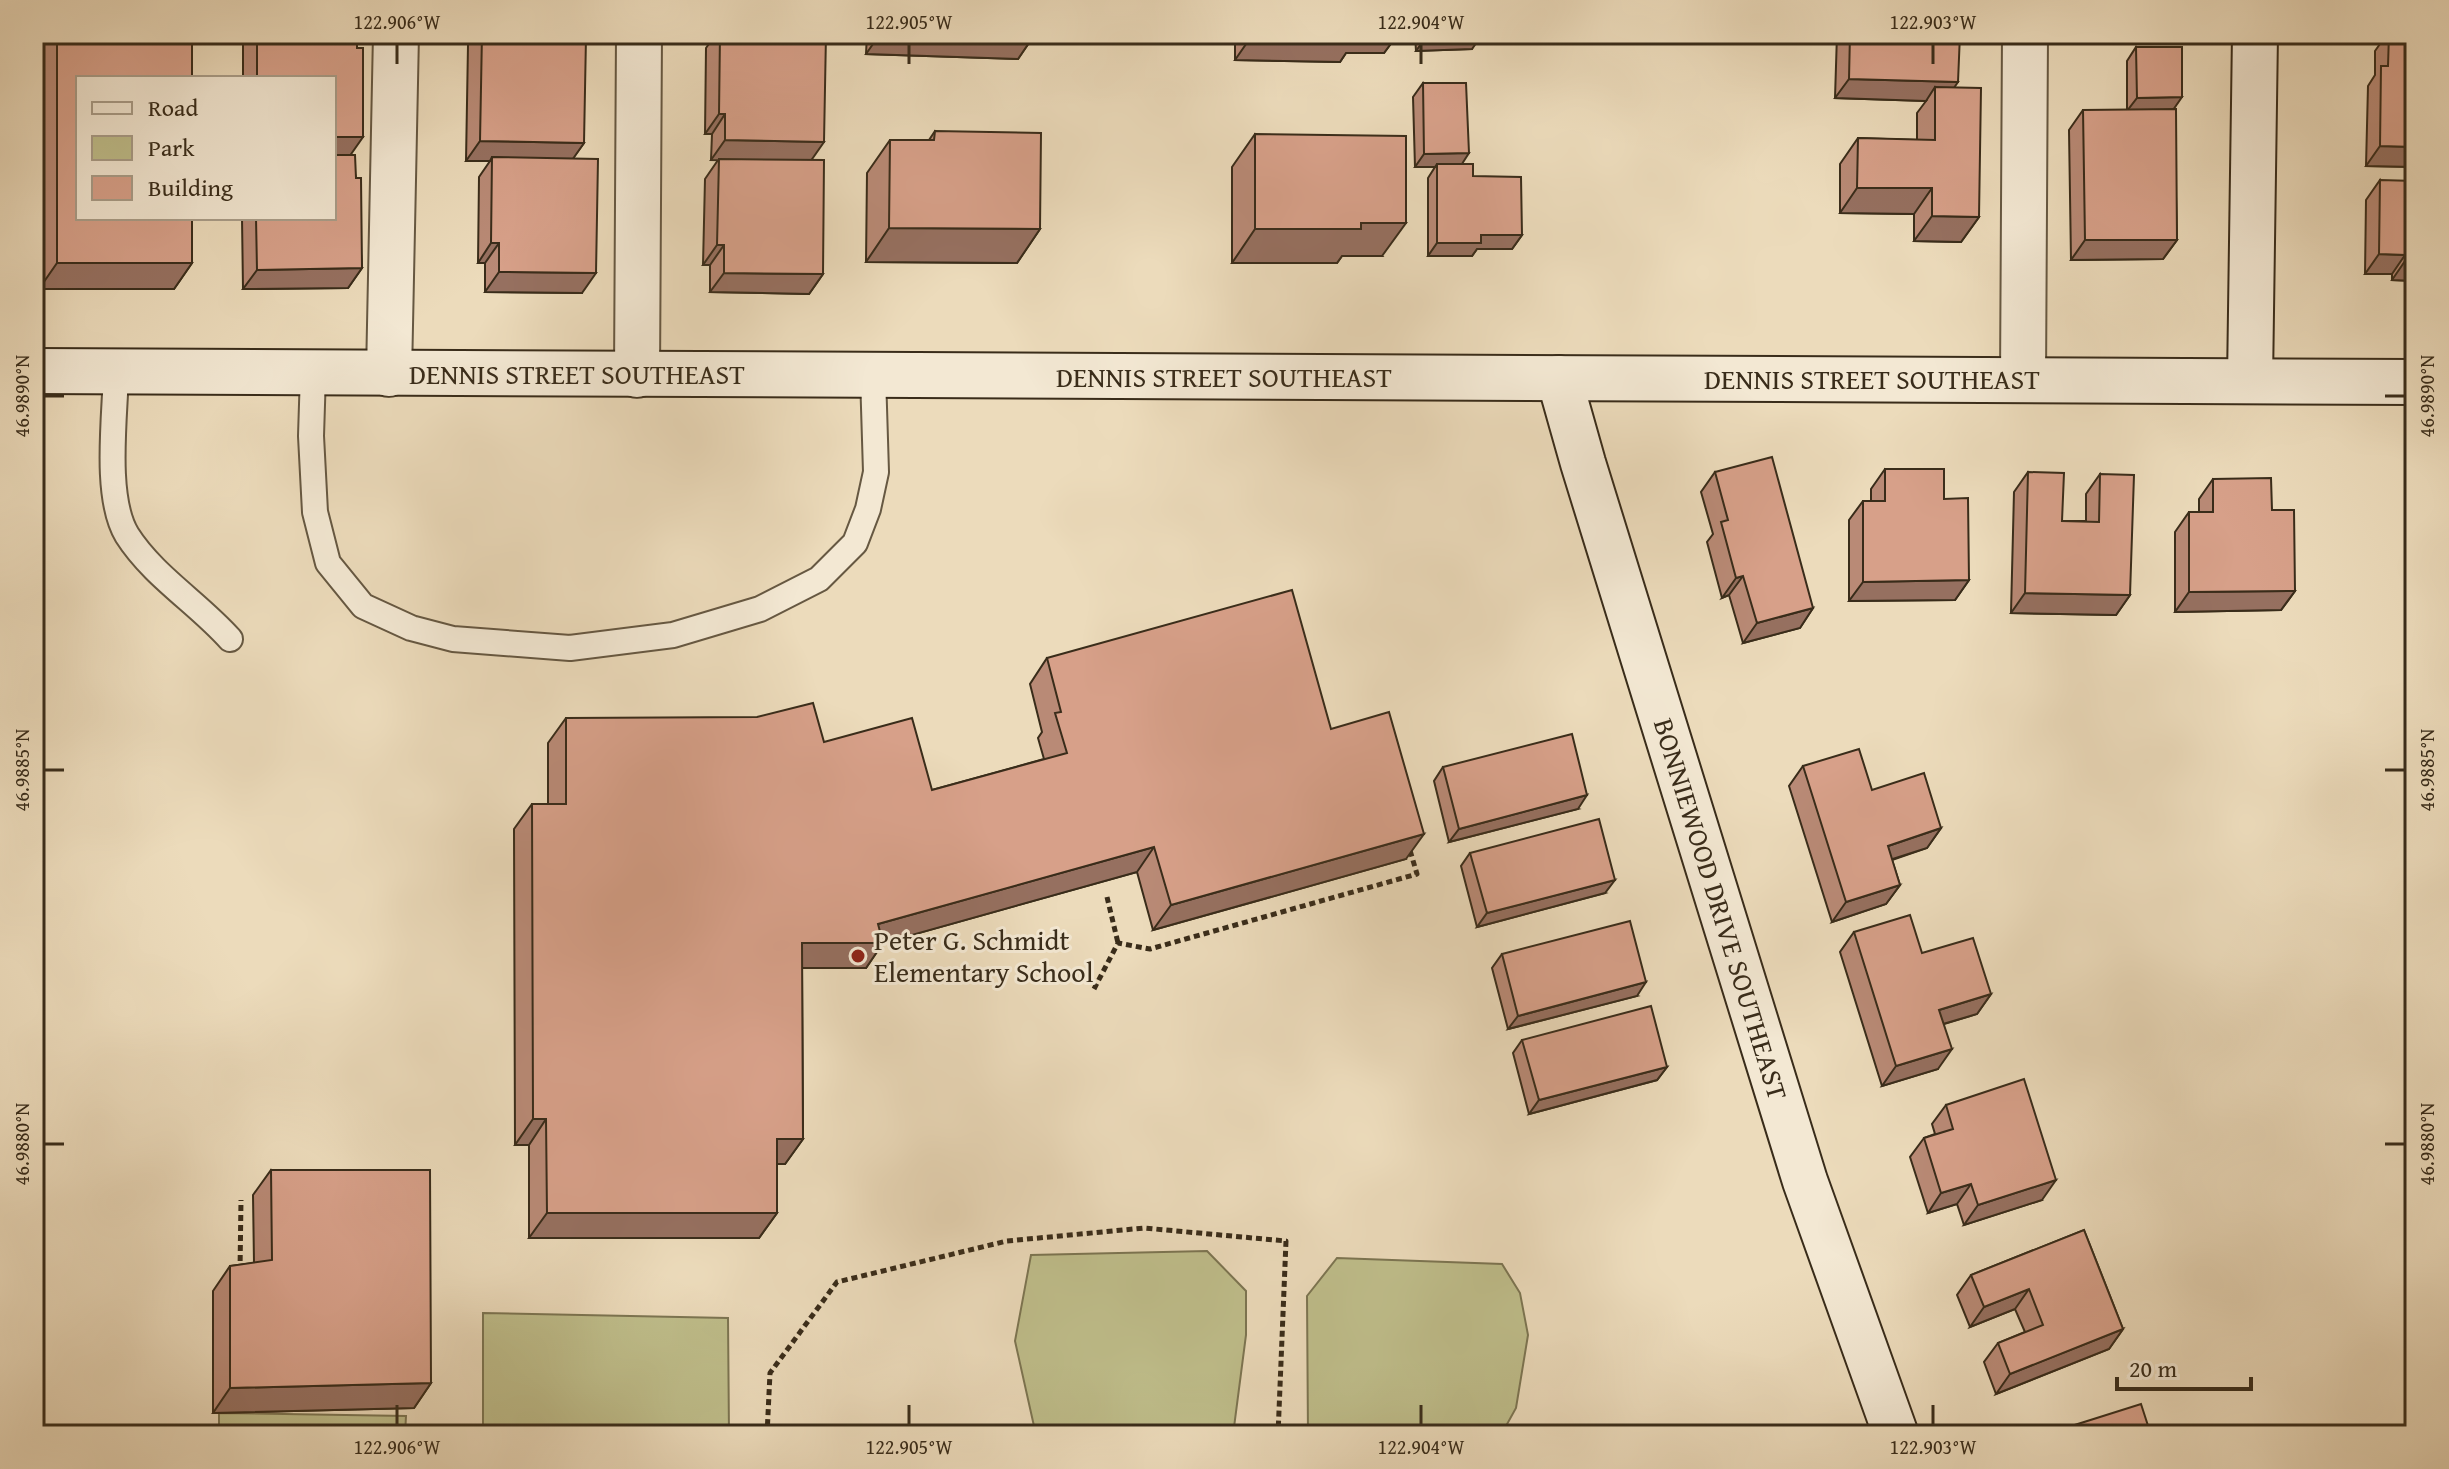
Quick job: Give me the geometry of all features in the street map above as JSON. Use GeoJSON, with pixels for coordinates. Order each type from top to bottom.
{"type":"FeatureCollection","features":[{"type":"Feature","properties":{"kind":"street"},"geometry":{"type":"LineString","coordinates":[[389,374],[396,34]]}},
{"type":"Feature","properties":{"kind":"street"},"geometry":{"type":"LineString","coordinates":[[637,375],[639,34]]}},
{"type":"Feature","properties":{"kind":"street"},"geometry":{"type":"LineString","coordinates":[[2023,380],[2025,34]]}},
{"type":"Feature","properties":{"kind":"street"},"geometry":{"type":"LineString","coordinates":[[2250,381],[2255,34]]}},
{"type":"Feature","properties":{"kind":"street","name":"DENNIS STREET SOUTHEAST"},"geometry":{"type":"LineString","coordinates":[[34,371],[2415,382]]}},
{"type":"Feature","properties":{"kind":"street","name":"BONNIEWOOD DRIVE SOUTHEAST"},"geometry":{"type":"LineString","coordinates":[[1559,378],[1587,478],[1805,1181],[1896,1435]]}},
{"type":"Feature","properties":{"kind":"lane"},"geometry":{"type":"LineString","coordinates":[[116,372],[113,483],[117,509],[126,533],[162,574],[230,639]]}},
{"type":"Feature","properties":{"kind":"lane"},"geometry":{"type":"LineString","coordinates":[[313,373],[311,436],[315,512],[328,563],[363,606],[411,628],[453,639],[570,648],[673,635],[760,609],[819,579],[855,543],[868,509],[876,472],[873,375]]}},
{"type":"Feature","properties":{"kind":"path"},"geometry":{"type":"LineString","coordinates":[[1118,943],[1150,949],[1417,874],[1409,846]]}},
{"type":"Feature","properties":{"kind":"path"},"geometry":{"type":"LineString","coordinates":[[1094,989],[1118,943],[1107,897]]}},
{"type":"Feature","properties":{"kind":"path"},"geometry":{"type":"LineString","coordinates":[[240,1280],[241,1200]]}},
{"type":"Feature","properties":{"kind":"path"},"geometry":{"type":"LineString","coordinates":[[767,1435],[770,1373],[837,1282],[1007,1241],[1144,1228],[1286,1241],[1278,1435]]}},
{"type":"Feature","properties":{"kind":"green space"},"geometry":{"type":"Polygon","coordinates":[[[1207,1251],[1246,1291],[1246,1335],[1233,1435],[1036,1435],[1015,1341],[1031,1255],[1207,1251]]]}},
{"type":"Feature","properties":{"kind":"green space"},"geometry":{"type":"Polygon","coordinates":[[[1337,1258],[1502,1264],[1520,1293],[1528,1335],[1516,1408],[1501,1435],[1308,1435],[1307,1296],[1337,1258]]]}},
{"type":"Feature","properties":{"kind":"green space"},"geometry":{"type":"Polygon","coordinates":[[[483,1313],[728,1318],[729,1435],[483,1435],[483,1313]]]}},
{"type":"Feature","properties":{"kind":"green space"},"geometry":{"type":"Polygon","coordinates":[[[219,1413],[406,1416],[405,1435],[219,1435],[219,1413]]]}},
{"type":"Feature","properties":{"kind":"building"},"geometry":{"type":"Polygon","coordinates":[[[57,34],[192,34],[192,76],[76,76],[76,220],[192,220],[192,263],[57,263],[57,34]]]}},
{"type":"Feature","properties":{"kind":"building"},"geometry":{"type":"Polygon","coordinates":[[[257,34],[357,34],[357,48],[363,48],[363,137],[336,137],[336,76],[257,76],[257,34]]]}},
{"type":"Feature","properties":{"kind":"building"},"geometry":{"type":"Polygon","coordinates":[[[482,34],[586,37],[584,143],[480,141],[482,34]]]}},
{"type":"Feature","properties":{"kind":"building"},"geometry":{"type":"Polygon","coordinates":[[[720,34],[826,34],[824,142],[725,140],[725,114],[719,114],[720,34]]]}},
{"type":"Feature","properties":{"kind":"building"},"geometry":{"type":"Polygon","coordinates":[[[1421,34],[1477,34],[1477,42],[1421,44],[1421,34]]]}},
{"type":"Feature","properties":{"kind":"building"},"geometry":{"type":"Polygon","coordinates":[[[1850,34],[1960,34],[1958,82],[1849,79],[1850,34]]]}},
{"type":"Feature","properties":{"kind":"building"},"geometry":{"type":"Polygon","coordinates":[[[2389,34],[2415,34],[2415,147],[2380,146],[2381,66],[2388,66],[2389,34]]]}},
{"type":"Feature","properties":{"kind":"building"},"geometry":{"type":"Polygon","coordinates":[[[2136,47],[2182,47],[2182,97],[2137,98],[2136,47]]]}},
{"type":"Feature","properties":{"kind":"building"},"geometry":{"type":"Polygon","coordinates":[[[1423,83],[1466,83],[1469,153],[1424,154],[1423,83]]]}},
{"type":"Feature","properties":{"kind":"building"},"geometry":{"type":"Polygon","coordinates":[[[1935,87],[1981,88],[1979,217],[1932,216],[1932,188],[1857,188],[1858,138],[1935,140],[1935,87]]]}},
{"type":"Feature","properties":{"kind":"building"},"geometry":{"type":"Polygon","coordinates":[[[2176,109],[2177,240],[2085,240],[2083,110],[2176,109]]]}},
{"type":"Feature","properties":{"kind":"building"},"geometry":{"type":"Polygon","coordinates":[[[935,131],[1041,133],[1040,229],[889,228],[890,140],[934,140],[935,131]]]}},
{"type":"Feature","properties":{"kind":"building"},"geometry":{"type":"Polygon","coordinates":[[[1255,134],[1406,136],[1406,223],[1361,223],[1361,229],[1255,229],[1255,134]]]}},
{"type":"Feature","properties":{"kind":"building"},"geometry":{"type":"Polygon","coordinates":[[[336,155],[355,155],[356,178],[361,178],[362,268],[257,270],[256,220],[336,220],[336,155]]]}},
{"type":"Feature","properties":{"kind":"building"},"geometry":{"type":"Polygon","coordinates":[[[492,157],[598,159],[596,273],[499,272],[499,243],[491,243],[492,157]]]}},
{"type":"Feature","properties":{"kind":"building"},"geometry":{"type":"Polygon","coordinates":[[[719,159],[824,160],[823,274],[724,273],[724,245],[717,245],[719,159]]]}},
{"type":"Feature","properties":{"kind":"building"},"geometry":{"type":"Polygon","coordinates":[[[1437,164],[1473,164],[1473,176],[1521,177],[1522,235],[1481,235],[1481,243],[1437,243],[1437,164]]]}},
{"type":"Feature","properties":{"kind":"building"},"geometry":{"type":"Polygon","coordinates":[[[2380,180],[2415,181],[2415,261],[2405,261],[2405,255],[2379,254],[2380,180]]]}},
{"type":"Feature","properties":{"kind":"building"},"geometry":{"type":"Polygon","coordinates":[[[1772,457],[1813,608],[1757,623],[1743,576],[1736,578],[1721,522],[1728,520],[1715,472],[1772,457]]]}},
{"type":"Feature","properties":{"kind":"building"},"geometry":{"type":"Polygon","coordinates":[[[1885,469],[1944,469],[1944,499],[1968,498],[1969,580],[1863,582],[1863,501],[1885,501],[1885,469]]]}},
{"type":"Feature","properties":{"kind":"building"},"geometry":{"type":"Polygon","coordinates":[[[2028,472],[2064,473],[2062,521],[2099,522],[2100,474],[2134,475],[2130,595],[2025,593],[2028,472]]]}},
{"type":"Feature","properties":{"kind":"building"},"geometry":{"type":"Polygon","coordinates":[[[2271,478],[2272,510],[2294,510],[2295,591],[2189,592],[2189,512],[2213,512],[2213,479],[2271,478]]]}},
{"type":"Feature","properties":{"kind":"building"},"geometry":{"type":"Polygon","coordinates":[[[1292,590],[1331,729],[1389,712],[1424,834],[1171,905],[1154,847],[878,924],[883,943],[802,943],[803,1139],[777,1139],[777,1213],[547,1213],[546,1119],[533,1119],[532,804],[566,804],[566,718],[757,717],[813,703],[824,742],[912,718],[932,790],[1067,753],[1055,713],[1061,712],[1047,658],[1292,590]]]}},
{"type":"Feature","properties":{"kind":"building"},"geometry":{"type":"Polygon","coordinates":[[[1572,734],[1587,795],[1459,829],[1443,767],[1572,734]]]}},
{"type":"Feature","properties":{"kind":"building"},"geometry":{"type":"Polygon","coordinates":[[[1859,749],[1872,790],[1924,773],[1941,828],[1888,846],[1900,885],[1846,902],[1803,766],[1859,749]]]}},
{"type":"Feature","properties":{"kind":"building"},"geometry":{"type":"Polygon","coordinates":[[[1599,819],[1615,880],[1487,913],[1470,853],[1599,819]]]}},
{"type":"Feature","properties":{"kind":"building"},"geometry":{"type":"Polygon","coordinates":[[[1910,915],[1922,953],[1973,938],[1991,994],[1939,1010],[1952,1049],[1896,1066],[1854,932],[1910,915]]]}},
{"type":"Feature","properties":{"kind":"building"},"geometry":{"type":"Polygon","coordinates":[[[1630,921],[1646,982],[1518,1016],[1502,954],[1630,921]]]}},
{"type":"Feature","properties":{"kind":"building"},"geometry":{"type":"Polygon","coordinates":[[[1651,1006],[1667,1067],[1539,1100],[1522,1040],[1651,1006]]]}},
{"type":"Feature","properties":{"kind":"building"},"geometry":{"type":"Polygon","coordinates":[[[2024,1079],[2056,1180],[1978,1205],[1971,1184],[1941,1193],[1924,1138],[1953,1129],[1946,1105],[2024,1079]]]}},
{"type":"Feature","properties":{"kind":"building"},"geometry":{"type":"Polygon","coordinates":[[[271,1170],[430,1170],[431,1383],[230,1388],[230,1266],[272,1260],[271,1170]]]}},
{"type":"Feature","properties":{"kind":"building"},"geometry":{"type":"Polygon","coordinates":[[[2084,1230],[2123,1329],[2010,1374],[1998,1343],[2043,1325],[2029,1289],[1984,1307],[1971,1275],[2084,1230]]]}},
{"type":"Feature","properties":{"kind":"building"},"geometry":{"type":"Polygon","coordinates":[[[2141,1404],[2151,1435],[2064,1435],[2062,1429],[2141,1404]]]}},
{"type":"Feature","properties":{"kind":"place","name":"Peter G. Schmidt Elementary School"},"geometry":{"type":"Point","coordinates":[858,956]}}]}
